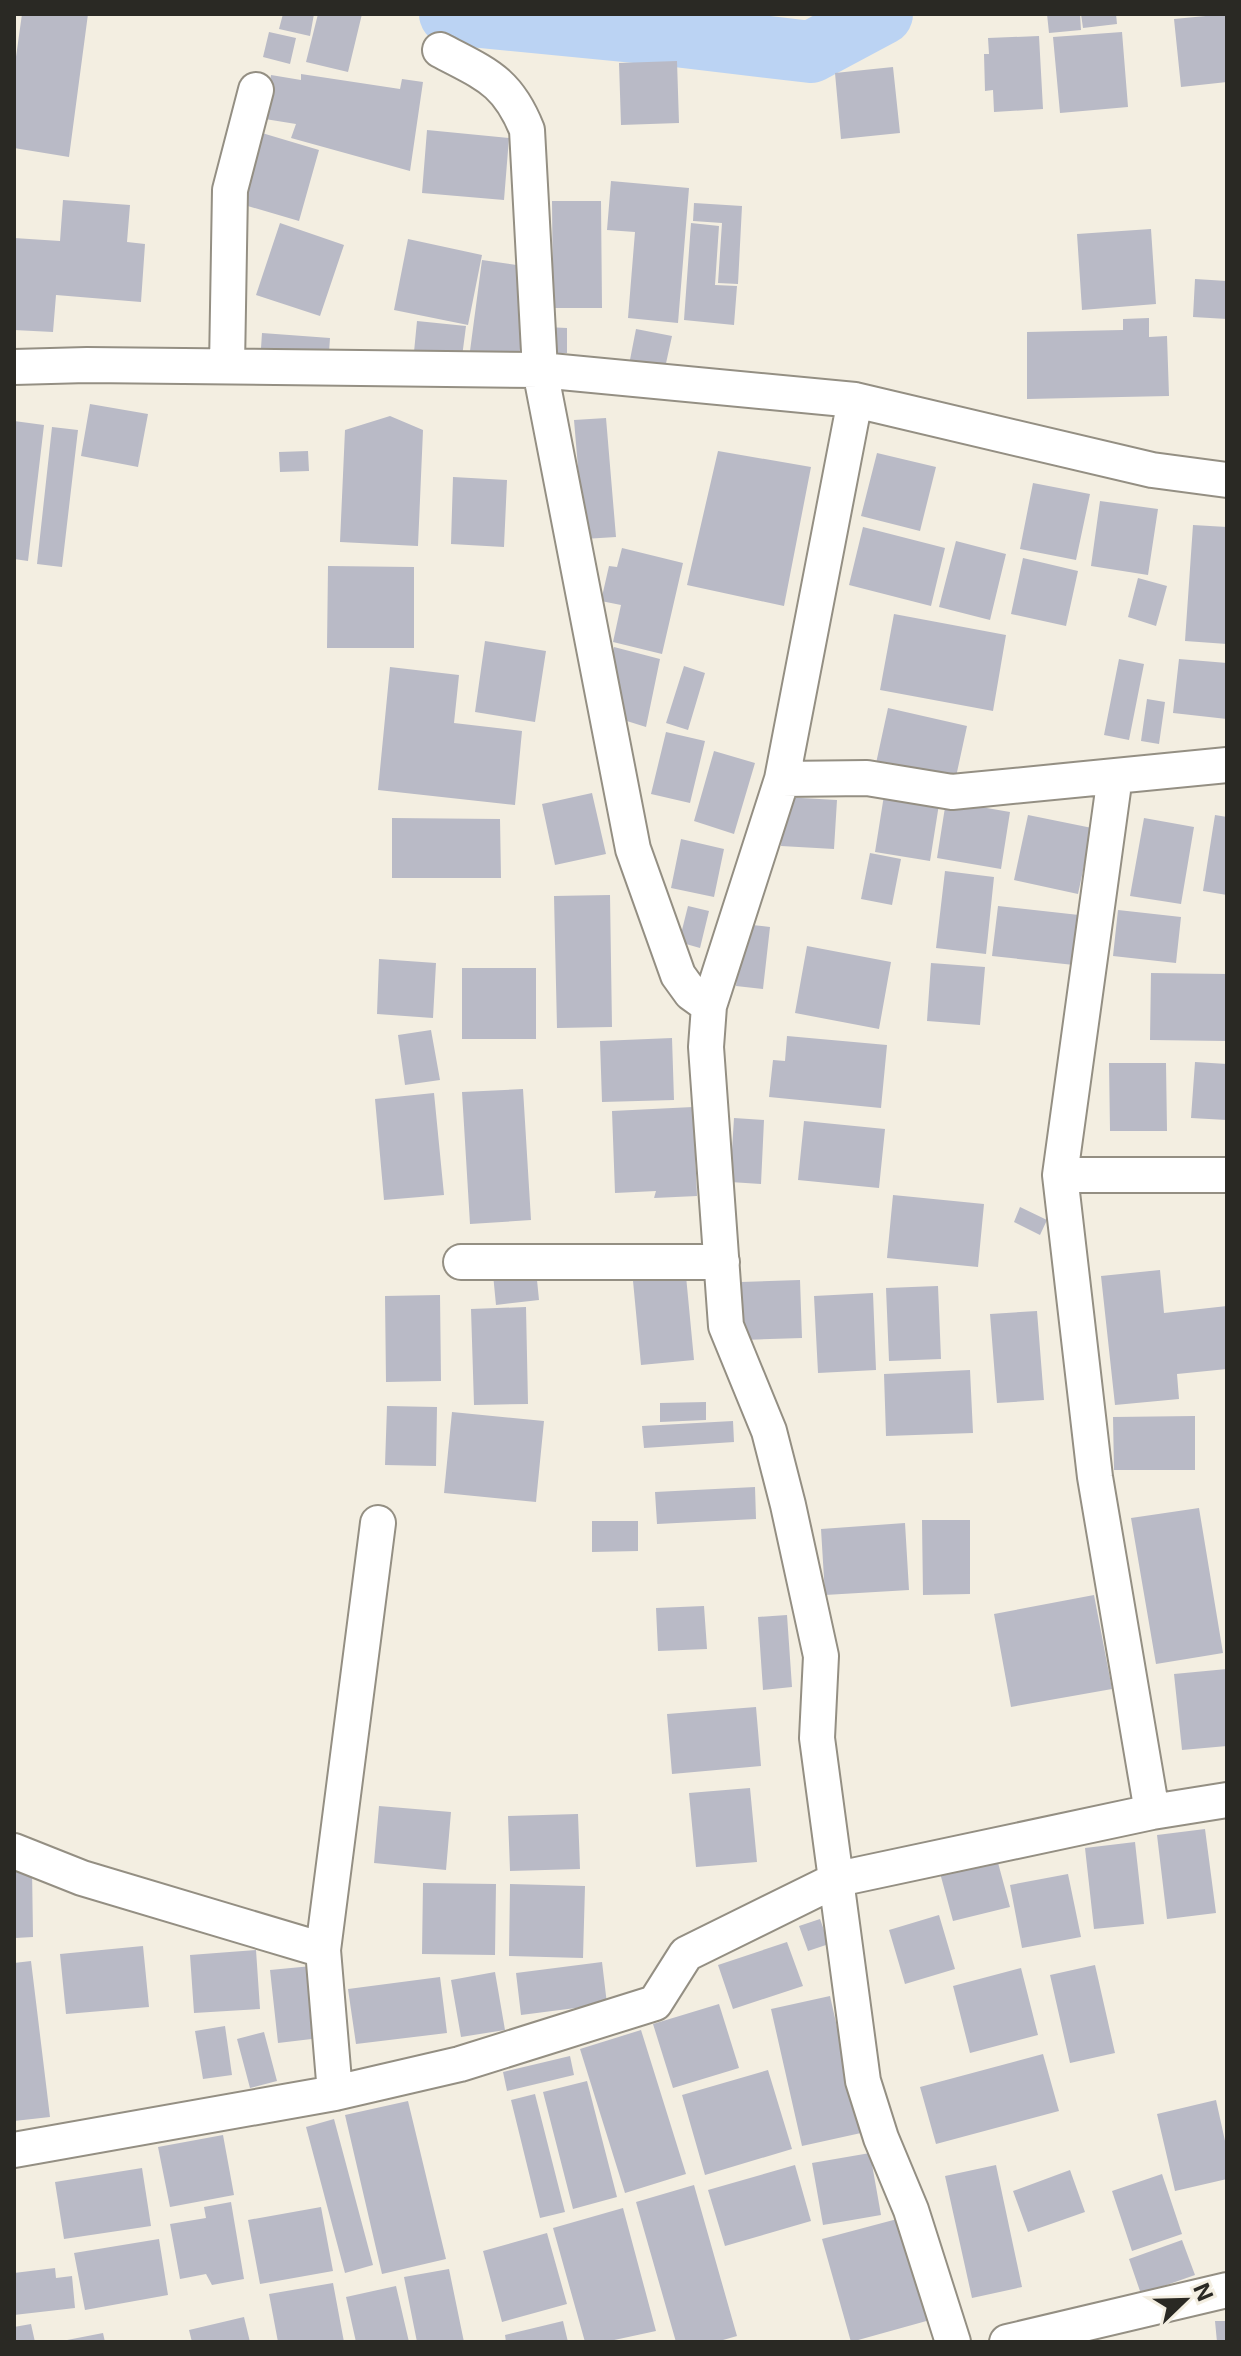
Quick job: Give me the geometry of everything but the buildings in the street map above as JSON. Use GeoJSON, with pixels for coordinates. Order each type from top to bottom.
{"type":"FeatureCollection","features":[{"type":"Feature","properties":{"kind":"street"},"geometry":{"type":"LineString","coordinates":[[440,50],[491,77],[516,103],[527,130],[540,370],[633,849],[678,975],[691,993],[709,1006]]}},
{"type":"Feature","properties":{"kind":"street"},"geometry":{"type":"LineString","coordinates":[[227,366],[230,190],[256,90]]}},
{"type":"Feature","properties":{"kind":"street"},"geometry":{"type":"LineString","coordinates":[[14,367],[540,370],[855,400],[1152,470],[1227,480]]}},
{"type":"Feature","properties":{"kind":"street"},"geometry":{"type":"LineString","coordinates":[[855,400],[782,779],[709,1006],[706,1047],[726,1326],[769,1431],[821,1656],[817,1738],[863,2081],[881,2138],[911,2210],[953,2342]]}},
{"type":"Feature","properties":{"kind":"street"},"geometry":{"type":"LineString","coordinates":[[782,779],[867,778],[952,792],[1227,765]]}},
{"type":"Feature","properties":{"kind":"street"},"geometry":{"type":"LineString","coordinates":[[1115,776],[1060,1175],[1095,1477],[1152,1812]]}},
{"type":"Feature","properties":{"kind":"street"},"geometry":{"type":"LineString","coordinates":[[1060,1175],[1227,1175]]}},
{"type":"Feature","properties":{"kind":"street"},"geometry":{"type":"LineString","coordinates":[[461,1262],[722,1262]]}},
{"type":"Feature","properties":{"kind":"street"},"geometry":{"type":"LineString","coordinates":[[335,2093],[323,1950],[378,1523]]}},
{"type":"Feature","properties":{"kind":"street"},"geometry":{"type":"LineString","coordinates":[[14,2150],[335,2093],[460,2064],[655,2003],[686,1954],[838,1879],[1152,1812],[1227,1800]]}},
{"type":"Feature","properties":{"kind":"street"},"geometry":{"type":"LineString","coordinates":[[14,1851],[82,1878],[323,1950]]}},
{"type":"Feature","properties":{"kind":"street"},"geometry":{"type":"LineString","coordinates":[[1007,2342],[1227,2290]]}},
{"type":"Feature","properties":{"kind":"waterway"},"geometry":{"type":"LineString","coordinates":[[450,14],[811,52],[882,14]]}}]}
